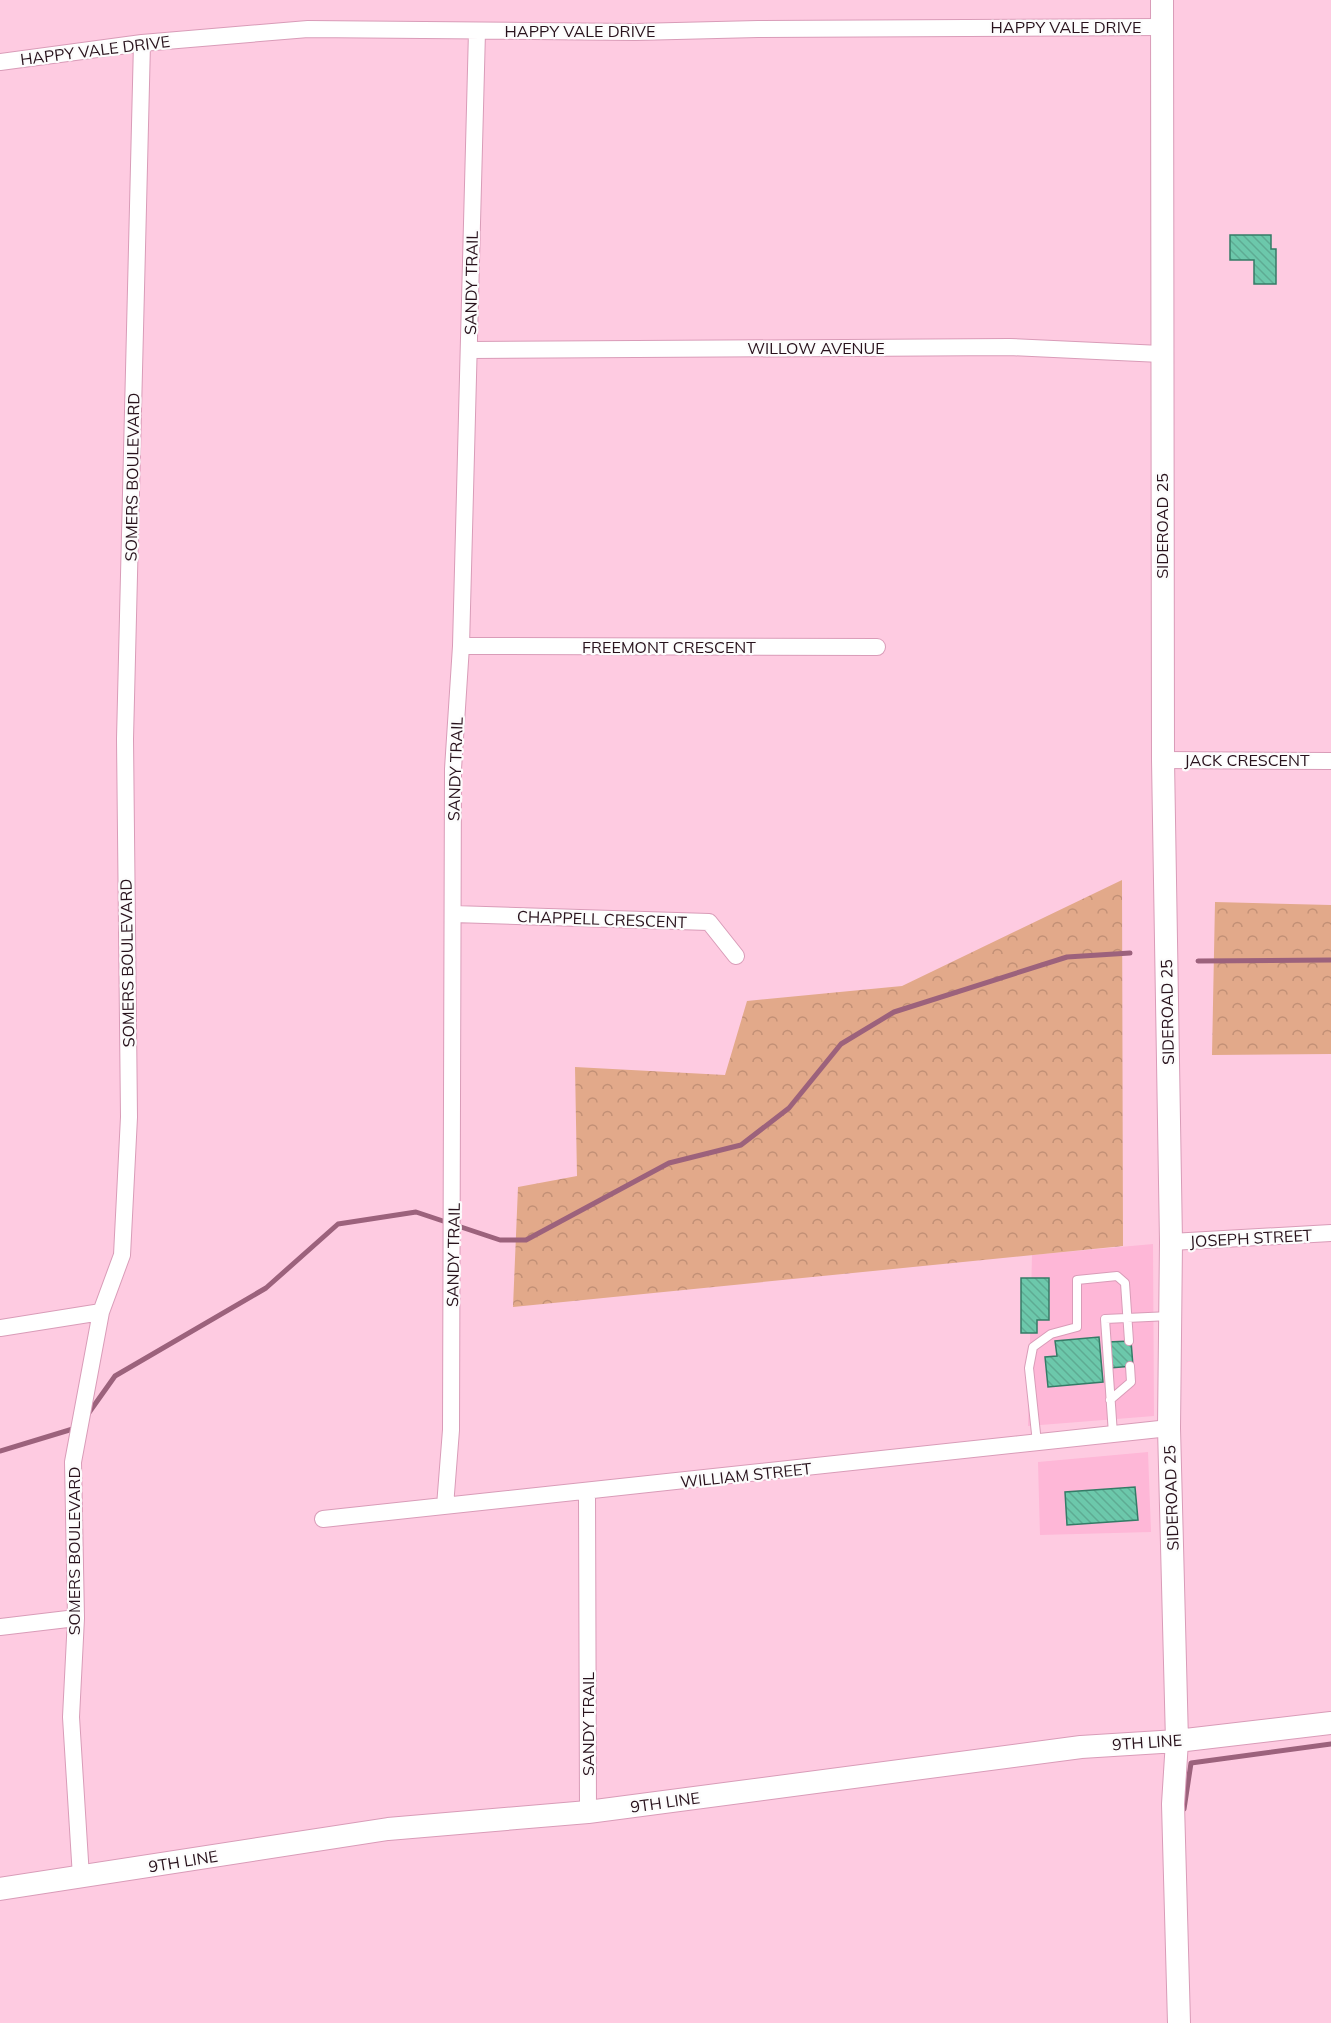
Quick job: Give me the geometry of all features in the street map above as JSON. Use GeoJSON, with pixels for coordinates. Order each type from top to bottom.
{"type":"FeatureCollection","features":[{"type":"Feature","properties":{"kind":"main road","name":"SIDEROAD 25"},"geometry":{"type":"LineString","coordinates":[[1162,0],[1163,760],[1171,1242],[1169,1428],[1177,1741],[1173,1804],[1179,2023]]}},
{"type":"Feature","properties":{"kind":"main road","name":"9TH LINE"},"geometry":{"type":"LineString","coordinates":[[0,1889],[388,1829],[588,1812],[1082,1747],[1177,1741],[1331,1723]]}},
{"type":"Feature","properties":{"kind":"street","name":"HAPPY VALE DRIVE"},"geometry":{"type":"LineString","coordinates":[[0,62],[142,43],[308,29],[635,32],[770,28],[1161,27]]}},
{"type":"Feature","properties":{"kind":"street","name":"SANDY TRAIL"},"geometry":{"type":"LineString","coordinates":[[445,1506],[451,1430],[453,769],[461,646],[477,31]]}},
{"type":"Feature","properties":{"kind":"street","name":"SOMERS BOULEVARD"},"geometry":{"type":"LineString","coordinates":[[81,1877],[70,1717],[76,1618],[73,1462],[101,1312],[122,1255],[129,1117],[125,739],[142,43]]}},
{"type":"Feature","properties":{"kind":"street","name":"WILLOW AVENUE"},"geometry":{"type":"LineString","coordinates":[[470,350],[1010,347],[1161,354]]}},
{"type":"Feature","properties":{"kind":"street","name":"FREEMONT CRESCENT"},"geometry":{"type":"LineString","coordinates":[[461,646],[877,647]]}},
{"type":"Feature","properties":{"kind":"street","name":"JACK CRESCENT"},"geometry":{"type":"LineString","coordinates":[[1163,760],[1331,761]]}},
{"type":"Feature","properties":{"kind":"street","name":"CHAPPELL CRESCENT"},"geometry":{"type":"LineString","coordinates":[[453,914],[709,922],[736,956]]}},
{"type":"Feature","properties":{"kind":"street","name":"JOSEPH STREET"},"geometry":{"type":"LineString","coordinates":[[1171,1242],[1331,1233]]}},
{"type":"Feature","properties":{"kind":"street"},"geometry":{"type":"LineString","coordinates":[[0,1328],[101,1312]]}},
{"type":"Feature","properties":{"kind":"street","name":"WILLIAM STREET"},"geometry":{"type":"LineString","coordinates":[[323,1519],[1169,1428]]}},
{"type":"Feature","properties":{"kind":"street","name":"SANDY TRAIL"},"geometry":{"type":"LineString","coordinates":[[587,1492],[588,1812]]}},
{"type":"Feature","properties":{"kind":"street"},"geometry":{"type":"LineString","coordinates":[[0,1627],[76,1618]]}},
{"type":"Feature","properties":{"kind":"lane"},"geometry":{"type":"LineString","coordinates":[[1037,1443],[1029,1368],[1034,1347],[1051,1334],[1077,1327],[1077,1280],[1117,1276],[1125,1283],[1129,1341]]}},
{"type":"Feature","properties":{"kind":"lane"},"geometry":{"type":"LineString","coordinates":[[1113,1434],[1105,1318],[1170,1316]]}},
{"type":"Feature","properties":{"kind":"lane"},"geometry":{"type":"LineString","coordinates":[[1110,1400],[1131,1382],[1130,1366]]}},
{"type":"Feature","properties":{"kind":"shaded area"},"geometry":{"type":"Polygon","coordinates":[[[1153,1244],[1154,1416],[1028,1426],[1032,1255],[1153,1244]]]}},
{"type":"Feature","properties":{"kind":"shaded area"},"geometry":{"type":"Polygon","coordinates":[[[1148,1452],[1151,1532],[1040,1535],[1038,1462],[1148,1452]]]}},
{"type":"Feature","properties":{"kind":"green space"},"geometry":{"type":"Polygon","coordinates":[[[1122,880],[1123,1246],[513,1307],[518,1187],[577,1176],[575,1067],[725,1075],[747,1001],[902,986],[1122,880]]]}},
{"type":"Feature","properties":{"kind":"green space"},"geometry":{"type":"Polygon","coordinates":[[[1215,902],[1331,905],[1331,1054],[1212,1055],[1215,902]]]}},
{"type":"Feature","properties":{"kind":"building"},"geometry":{"type":"Polygon","coordinates":[[[1230,235],[1271,235],[1271,249],[1276,249],[1276,284],[1254,284],[1254,260],[1230,260],[1230,235]]]}},
{"type":"Feature","properties":{"kind":"building"},"geometry":{"type":"Polygon","coordinates":[[[1021,1278],[1049,1278],[1049,1320],[1037,1320],[1037,1333],[1021,1333],[1021,1278]]]}},
{"type":"Feature","properties":{"kind":"building"},"geometry":{"type":"Polygon","coordinates":[[[1099,1337],[1103,1382],[1048,1387],[1045,1357],[1057,1356],[1055,1341],[1099,1337]]]}},
{"type":"Feature","properties":{"kind":"building"},"geometry":{"type":"Polygon","coordinates":[[[1131,1341],[1133,1366],[1110,1368],[1108,1342],[1131,1341]]]}},
{"type":"Feature","properties":{"kind":"building"},"geometry":{"type":"Polygon","coordinates":[[[1135,1487],[1138,1520],[1067,1525],[1065,1492],[1135,1487]]]}},
{"type":"Feature","properties":{"kind":"waterway"},"geometry":{"type":"LineString","coordinates":[[88,1414],[115,1376],[266,1288],[338,1224],[416,1212],[500,1240],[526,1240],[669,1163],[741,1145],[789,1108],[841,1044],[894,1012],[1067,957],[1130,953]]}},
{"type":"Feature","properties":{"kind":"waterway"},"geometry":{"type":"LineString","coordinates":[[1198,961],[1331,960]]}},
{"type":"Feature","properties":{"kind":"waterway"},"geometry":{"type":"LineString","coordinates":[[0,1451],[76,1428]]}},
{"type":"Feature","properties":{"kind":"waterway"},"geometry":{"type":"LineString","coordinates":[[1184,1809],[1191,1763],[1331,1744]]}}]}
